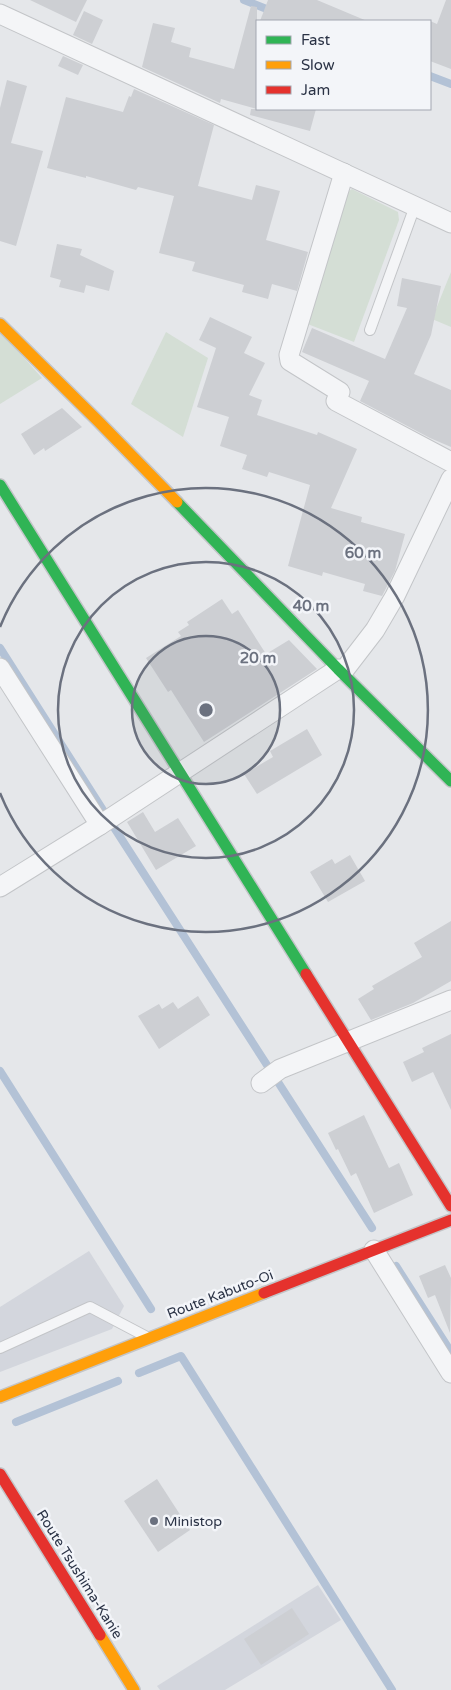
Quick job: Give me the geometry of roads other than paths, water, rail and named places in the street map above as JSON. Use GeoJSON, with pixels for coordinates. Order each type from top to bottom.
{"type":"FeatureCollection","features":[{"type":"Feature","properties":{"kind":"street"},"geometry":{"type":"LineString","coordinates":[[0,14],[451,223]]}},
{"type":"Feature","properties":{"kind":"street"},"geometry":{"type":"LineString","coordinates":[[344,173],[289,355],[290,361],[340,392],[336,401],[451,462]]}},
{"type":"Feature","properties":{"kind":"street"},"geometry":{"type":"LineString","coordinates":[[0,324],[346,665],[451,781]]}},
{"type":"Feature","properties":{"kind":"street"},"geometry":{"type":"LineString","coordinates":[[0,887],[100,825],[180,771],[346,665],[375,630],[395,596],[451,479]]}},
{"type":"Feature","properties":{"kind":"street"},"geometry":{"type":"LineString","coordinates":[[0,485],[451,1206]]}},
{"type":"Feature","properties":{"kind":"street"},"geometry":{"type":"LineString","coordinates":[[0,668],[100,825]]}},
{"type":"Feature","properties":{"kind":"street"},"geometry":{"type":"LineString","coordinates":[[260,1083],[280,1069],[451,1000]]}},
{"type":"Feature","properties":{"kind":"street","name":"Route Kabuto-Oi"},"geometry":{"type":"LineString","coordinates":[[0,1397],[451,1220]]}},
{"type":"Feature","properties":{"kind":"street"},"geometry":{"type":"LineString","coordinates":[[374,1250],[451,1373]]}},
{"type":"Feature","properties":{"kind":"street","name":"Route Tsushima-Kanie"},"geometry":{"type":"LineString","coordinates":[[0,1474],[134,1690]]}},
{"type":"Feature","properties":{"kind":"lane"},"geometry":{"type":"LineString","coordinates":[[370,330],[415,206]]}},
{"type":"Feature","properties":{"kind":"lane"},"geometry":{"type":"LineString","coordinates":[[0,1348],[90,1307],[148,1338]]}},
{"type":"Feature","properties":{"kind":"waterway"},"geometry":{"type":"LineString","coordinates":[[244,0],[274,12]]}},
{"type":"Feature","properties":{"kind":"waterway"},"geometry":{"type":"LineString","coordinates":[[431,76],[451,84]]}},
{"type":"Feature","properties":{"kind":"waterway"},"geometry":{"type":"LineString","coordinates":[[0,648],[372,1228]]}},
{"type":"Feature","properties":{"kind":"waterway"},"geometry":{"type":"LineString","coordinates":[[0,1071],[151,1309]]}},
{"type":"Feature","properties":{"kind":"waterway"},"geometry":{"type":"LineString","coordinates":[[396,1266],[451,1352]]}},
{"type":"Feature","properties":{"kind":"waterway"},"geometry":{"type":"LineString","coordinates":[[139,1373],[181,1356],[392,1690]]}},
{"type":"Feature","properties":{"kind":"waterway"},"geometry":{"type":"LineString","coordinates":[[16,1422],[118,1381]]}},
{"type":"Feature","properties":{"kind":"place","name":"Ministop"},"geometry":{"type":"Point","coordinates":[154,1521]}}]}
